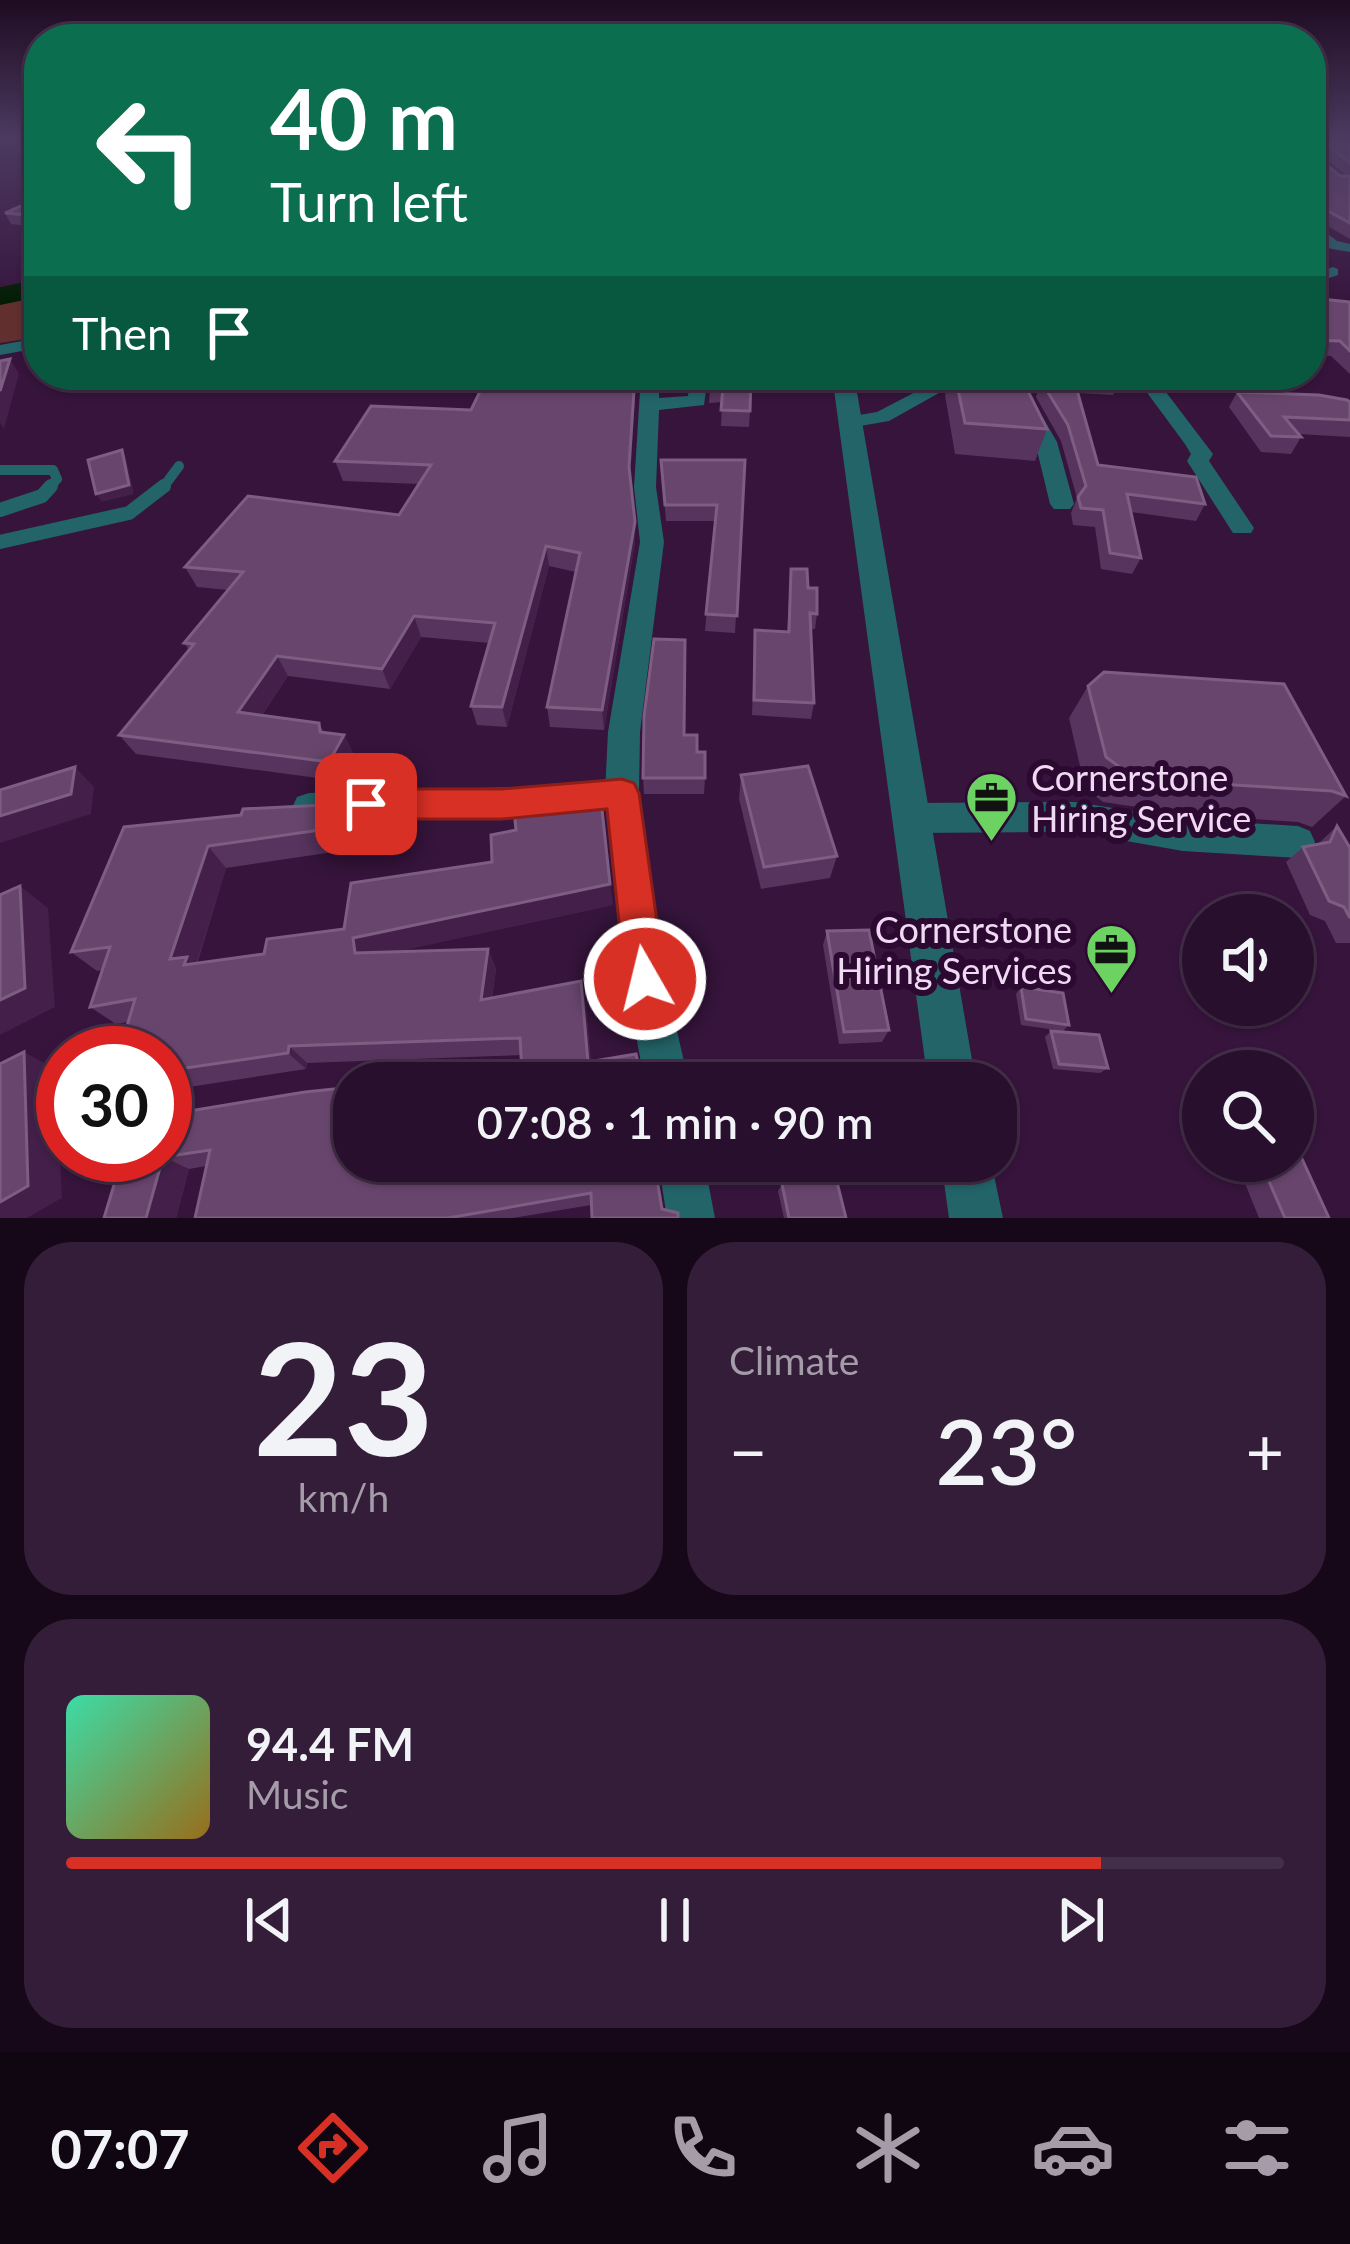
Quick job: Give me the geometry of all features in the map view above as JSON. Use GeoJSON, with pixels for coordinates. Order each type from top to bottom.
{"type":"FeatureCollection","features":[{"type":"Feature","properties":{"kind":"street"},"geometry":{"type":"LineString","coordinates":[[1326,274],[1333,272]]}},
{"type":"Feature","properties":{"kind":"street"},"geometry":{"type":"LineString","coordinates":[[663,1062],[645,979],[622,793],[624,732],[652,542],[645,487],[649,390],[694,403],[696,390]]}},
{"type":"Feature","properties":{"kind":"street"},"geometry":{"type":"LineString","coordinates":[[845,390],[949,1062]]}},
{"type":"Feature","properties":{"kind":"street"},"geometry":{"type":"LineString","coordinates":[[849,422],[882,417],[933,390]]}},
{"type":"Feature","properties":{"kind":"street"},"geometry":{"type":"LineString","coordinates":[[1017,390],[1046,442],[1062,504]]}},
{"type":"Feature","properties":{"kind":"street"},"geometry":{"type":"LineString","coordinates":[[1155,390],[1195,442],[1202,454],[1198,460],[1242,528]]}},
{"type":"Feature","properties":{"kind":"street"},"geometry":{"type":"LineString","coordinates":[[275,811],[366,804],[502,804],[622,793]]}},
{"type":"Feature","properties":{"kind":"street"},"geometry":{"type":"LineString","coordinates":[[913,818],[1075,817],[1183,835],[1298,842]]}},
{"type":"Feature","properties":{"kind":"street"},"geometry":{"type":"LineString","coordinates":[[685,1182],[691,1218]]}},
{"type":"Feature","properties":{"kind":"street"},"geometry":{"type":"LineString","coordinates":[[970,1182],[976,1218]]}},
{"type":"Feature","properties":{"kind":"lane"},"geometry":{"type":"LineString","coordinates":[[0,542],[129,514],[157,496],[179,466]]}},
{"type":"Feature","properties":{"kind":"lane"},"geometry":{"type":"LineString","coordinates":[[0,470],[53,470],[57,479],[42,496],[0,509]]}},
{"type":"Feature","properties":{"kind":"shaded area"},"geometry":{"type":"Polygon","coordinates":[[[24,283],[24,339],[0,343],[0,287],[24,283]]]}},
{"type":"Feature","properties":{"kind":"building"},"geometry":{"type":"Polygon","coordinates":[[[1326,196],[1350,196],[1350,223],[1326,210],[1326,196]]]}},
{"type":"Feature","properties":{"kind":"building"},"geometry":{"type":"Polygon","coordinates":[[[24,205],[24,215],[5,213],[24,205]]]}},
{"type":"Feature","properties":{"kind":"building"},"geometry":{"type":"Polygon","coordinates":[[[1326,300],[1350,302],[1350,351],[1340,341],[1326,341],[1326,300]]]}},
{"type":"Feature","properties":{"kind":"building"},"geometry":{"type":"Polygon","coordinates":[[[10,359],[0,391],[0,361],[10,359]]]}},
{"type":"Feature","properties":{"kind":"building"},"geometry":{"type":"Polygon","coordinates":[[[481,390],[634,390],[629,467],[635,522],[602,710],[547,707],[580,553],[546,546],[502,707],[471,706],[495,623],[414,616],[382,669],[277,656],[238,712],[319,723],[320,732],[344,735],[329,762],[119,735],[194,644],[184,643],[243,572],[185,567],[248,496],[399,515],[431,465],[335,461],[371,406],[471,410],[481,390]]]}},
{"type":"Feature","properties":{"kind":"building"},"geometry":{"type":"Polygon","coordinates":[[[723,390],[751,390],[750,411],[721,410],[723,390]]]}},
{"type":"Feature","properties":{"kind":"building"},"geometry":{"type":"Polygon","coordinates":[[[958,390],[1028,390],[1047,429],[965,423],[958,390]]]}},
{"type":"Feature","properties":{"kind":"building"},"geometry":{"type":"Polygon","coordinates":[[[1047,390],[1077,390],[1098,465],[1196,477],[1205,504],[1127,494],[1141,558],[1110,553],[1103,510],[1081,508],[1078,497],[1086,486],[1068,425],[1047,390]]]}},
{"type":"Feature","properties":{"kind":"building"},"geometry":{"type":"Polygon","coordinates":[[[1237,392],[1347,400],[1350,420],[1284,417],[1301,437],[1271,436],[1237,392]]]}},
{"type":"Feature","properties":{"kind":"building"},"geometry":{"type":"Polygon","coordinates":[[[122,450],[129,485],[96,494],[88,460],[122,450]]]}},
{"type":"Feature","properties":{"kind":"building"},"geometry":{"type":"Polygon","coordinates":[[[661,460],[745,460],[737,616],[706,614],[717,505],[665,505],[661,460]]]}},
{"type":"Feature","properties":{"kind":"building"},"geometry":{"type":"Polygon","coordinates":[[[791,569],[807,569],[808,588],[817,588],[817,614],[810,613],[814,703],[754,700],[755,630],[789,632],[791,569]]]}},
{"type":"Feature","properties":{"kind":"building"},"geometry":{"type":"Polygon","coordinates":[[[654,639],[685,640],[684,735],[697,735],[697,752],[705,752],[705,778],[643,778],[644,716],[654,639]]]}},
{"type":"Feature","properties":{"kind":"building"},"geometry":{"type":"Polygon","coordinates":[[[1104,672],[1284,684],[1346,796],[1125,771],[1106,757],[1088,686],[1104,672]]]}},
{"type":"Feature","properties":{"kind":"building"},"geometry":{"type":"Polygon","coordinates":[[[808,766],[837,856],[764,867],[741,775],[808,766]]]}},
{"type":"Feature","properties":{"kind":"building"},"geometry":{"type":"Polygon","coordinates":[[[75,767],[71,794],[0,816],[0,790],[75,767]]]}},
{"type":"Feature","properties":{"kind":"building"},"geometry":{"type":"Polygon","coordinates":[[[600,791],[610,884],[353,938],[355,953],[488,949],[481,1000],[581,981],[588,1062],[521,1062],[520,1038],[289,1046],[288,1053],[192,1067],[192,1026],[127,1026],[135,999],[90,1007],[110,947],[71,952],[124,827],[241,815],[243,809],[345,804],[341,827],[208,846],[170,959],[187,957],[184,965],[264,954],[267,939],[344,929],[351,883],[492,862],[491,835],[516,830],[513,800],[600,791]]]}},
{"type":"Feature","properties":{"kind":"building"},"geometry":{"type":"Polygon","coordinates":[[[1337,826],[1350,848],[1350,918],[1344,907],[1329,901],[1303,847],[1330,842],[1337,826]]]}},
{"type":"Feature","properties":{"kind":"building"},"geometry":{"type":"Polygon","coordinates":[[[20,886],[25,988],[0,1000],[0,895],[20,886]]]}},
{"type":"Feature","properties":{"kind":"building"},"geometry":{"type":"Polygon","coordinates":[[[869,930],[889,1030],[844,1032],[827,931],[869,930]]]}},
{"type":"Feature","properties":{"kind":"building"},"geometry":{"type":"Polygon","coordinates":[[[1021,987],[1063,993],[1069,1025],[1026,1019],[1021,987]]]}},
{"type":"Feature","properties":{"kind":"building"},"geometry":{"type":"Polygon","coordinates":[[[1051,1031],[1099,1035],[1108,1068],[1059,1064],[1051,1031]]]}},
{"type":"Feature","properties":{"kind":"building"},"geometry":{"type":"Polygon","coordinates":[[[24,1052],[28,1186],[0,1202],[0,1064],[24,1052]]]}},
{"type":"Feature","properties":{"kind":"building"},"geometry":{"type":"Polygon","coordinates":[[[636,1054],[638,1062],[588,1062],[636,1054]]]}},
{"type":"Feature","properties":{"kind":"building"},"geometry":{"type":"Polygon","coordinates":[[[333,1089],[333,1182],[658,1182],[662,1209],[678,1213],[678,1218],[592,1218],[591,1193],[448,1218],[195,1218],[210,1150],[192,1153],[192,1111],[333,1089]]]}},
{"type":"Feature","properties":{"kind":"building"},"geometry":{"type":"Polygon","coordinates":[[[115,1182],[156,1182],[146,1218],[104,1218],[115,1182]]]}},
{"type":"Feature","properties":{"kind":"building"},"geometry":{"type":"Polygon","coordinates":[[[837,1182],[846,1218],[789,1218],[782,1184],[837,1182]]]}},
{"type":"Feature","properties":{"kind":"building"},"geometry":{"type":"Polygon","coordinates":[[[1269,1182],[1313,1182],[1329,1218],[1285,1218],[1269,1182]]]}},
{"type":"Feature","properties":{"kind":"waterway"},"geometry":{"type":"LineString","coordinates":[[0,296],[24,291]]}},
{"type":"Feature","properties":{"kind":"place","name":"Cornerstone Hiring Service"},"geometry":{"type":"Point","coordinates":[992,844]}},
{"type":"Feature","properties":{"kind":"place","name":"Cornerstone Hiring Services"},"geometry":{"type":"Point","coordinates":[1111,996]}},
{"type":"Feature","properties":{"kind":"route"},"geometry":{"type":"LineString","coordinates":[[366,804],[502,804],[622,793],[645,979]]}}]}
